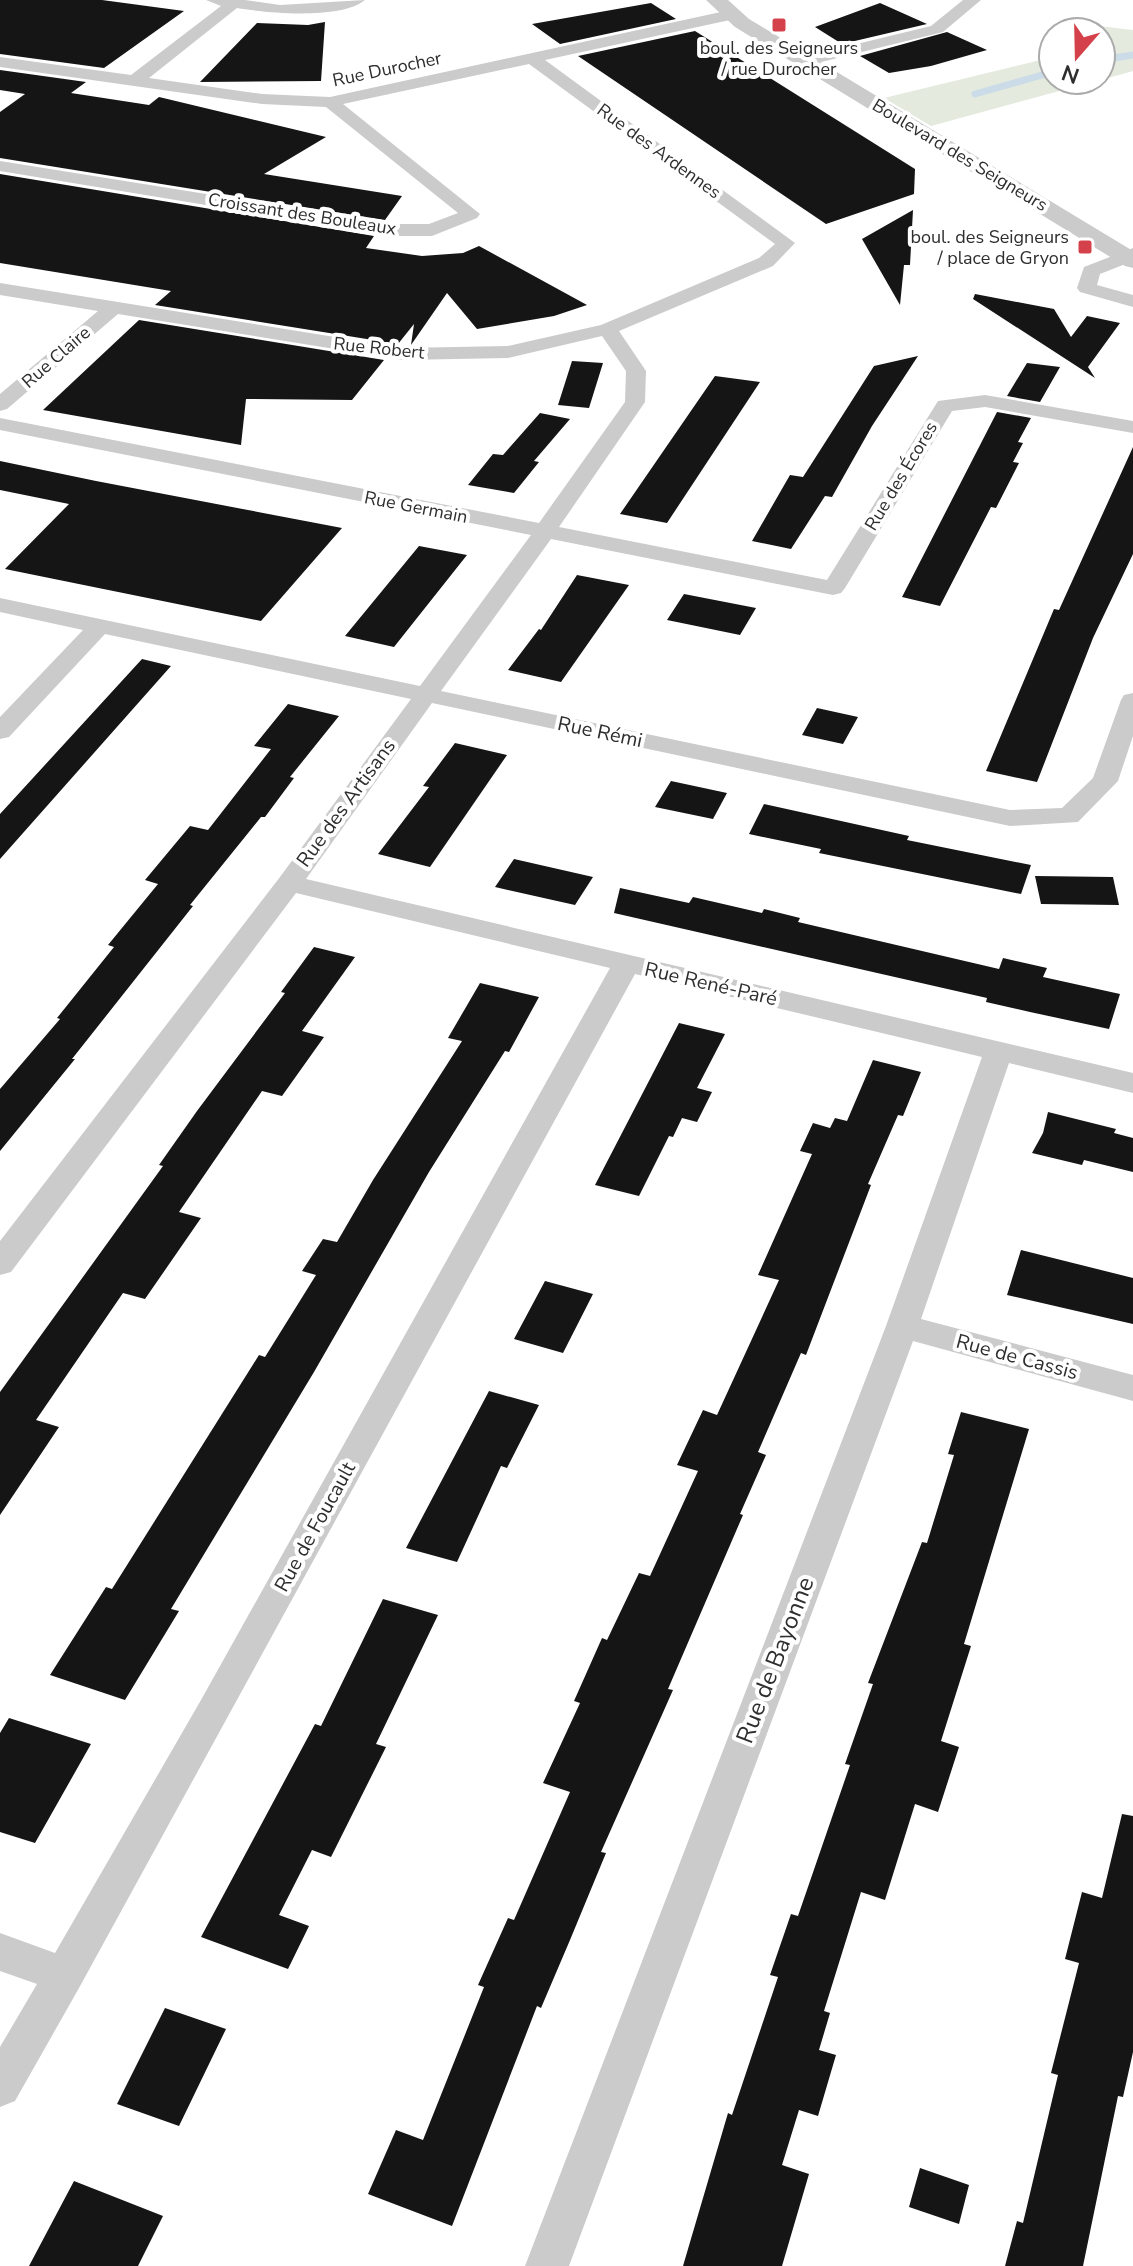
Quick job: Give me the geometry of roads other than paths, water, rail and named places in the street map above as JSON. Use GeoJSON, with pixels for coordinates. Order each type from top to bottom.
{"type":"FeatureCollection","features":[{"type":"Feature","properties":{"kind":"street"},"geometry":{"type":"LineString","coordinates":[[214,0],[294,10],[357,0]]}},
{"type":"Feature","properties":{"kind":"street"},"geometry":{"type":"LineString","coordinates":[[805,61],[937,29],[973,0]]}},
{"type":"Feature","properties":{"kind":"street"},"geometry":{"type":"LineString","coordinates":[[133,82],[234,3]]}},
{"type":"Feature","properties":{"kind":"street","name":"Boulevard des Seigneurs"},"geometry":{"type":"LineString","coordinates":[[723,8],[805,61],[1130,257]]}},
{"type":"Feature","properties":{"kind":"street","name":"Rue Durocher"},"geometry":{"type":"LineString","coordinates":[[0,62],[262,99],[330,102],[533,59],[723,8]]}},
{"type":"Feature","properties":{"kind":"street","name":"Rue des Ardennes"},"geometry":{"type":"LineString","coordinates":[[533,59],[786,243]]}},
{"type":"Feature","properties":{"kind":"street","name":"Croissant des Bouleaux"},"geometry":{"type":"LineString","coordinates":[[0,166],[393,230],[432,230],[471,214],[330,102]]}},
{"type":"Feature","properties":{"kind":"street","name":"Rue Robert"},"geometry":{"type":"LineString","coordinates":[[0,289],[403,354],[508,352],[607,329],[766,262],[786,243]]}},
{"type":"Feature","properties":{"kind":"street","name":"Boulevard des Seigneurs"},"geometry":{"type":"LineString","coordinates":[[1130,257],[1091,271],[1087,288],[1133,301]]}},
{"type":"Feature","properties":{"kind":"street","name":"Rue Claire"},"geometry":{"type":"LineString","coordinates":[[0,405],[112,309]]}},
{"type":"Feature","properties":{"kind":"street","name":"Rue des Artisans"},"geometry":{"type":"LineString","coordinates":[[0,1264],[289,883],[544,533],[635,402],[636,371],[607,329]]}},
{"type":"Feature","properties":{"kind":"street","name":"Rue des Écores"},"geometry":{"type":"LineString","coordinates":[[833,588],[945,405],[985,401],[1133,427]]}},
{"type":"Feature","properties":{"kind":"street","name":"Rue Germain"},"geometry":{"type":"LineString","coordinates":[[0,424],[833,588]]}},
{"type":"Feature","properties":{"kind":"street","name":"Rue Rémi"},"geometry":{"type":"LineString","coordinates":[[0,605],[1010,818],[1069,816],[1105,781],[1133,700]]}},
{"type":"Feature","properties":{"kind":"street"},"geometry":{"type":"LineString","coordinates":[[0,732],[99,627]]}},
{"type":"Feature","properties":{"kind":"street","name":"Rue René-Paré"},"geometry":{"type":"LineString","coordinates":[[289,883],[1133,1083]]}},
{"type":"Feature","properties":{"kind":"street","name":"Rue de Foucault"},"geometry":{"type":"LineString","coordinates":[[0,2087],[626,964]]}},
{"type":"Feature","properties":{"kind":"street","name":"Rue de Bayonne"},"geometry":{"type":"LineString","coordinates":[[547,2266],[902,1326],[998,1053]]}},
{"type":"Feature","properties":{"kind":"street","name":"Rue de Cassis"},"geometry":{"type":"LineString","coordinates":[[902,1326],[1133,1388]]}},
{"type":"Feature","properties":{"kind":"street"},"geometry":{"type":"LineString","coordinates":[[0,1952],[65,1975]]}},
{"type":"Feature","properties":{"kind":"waterway"},"geometry":{"type":"LineString","coordinates":[[1117,58],[1133,55]]}},
{"type":"Feature","properties":{"kind":"waterway"},"geometry":{"type":"LineString","coordinates":[[975,94],[1037,77]]}},
{"type":"Feature","properties":{"kind":"place","name":"boul. des Seigneurs / rue Durocher"},"geometry":{"type":"Point","coordinates":[779,25]}},
{"type":"Feature","properties":{"kind":"place","name":"boul. des Seigneurs / place de Gryon"},"geometry":{"type":"Point","coordinates":[1085,247]}}]}
